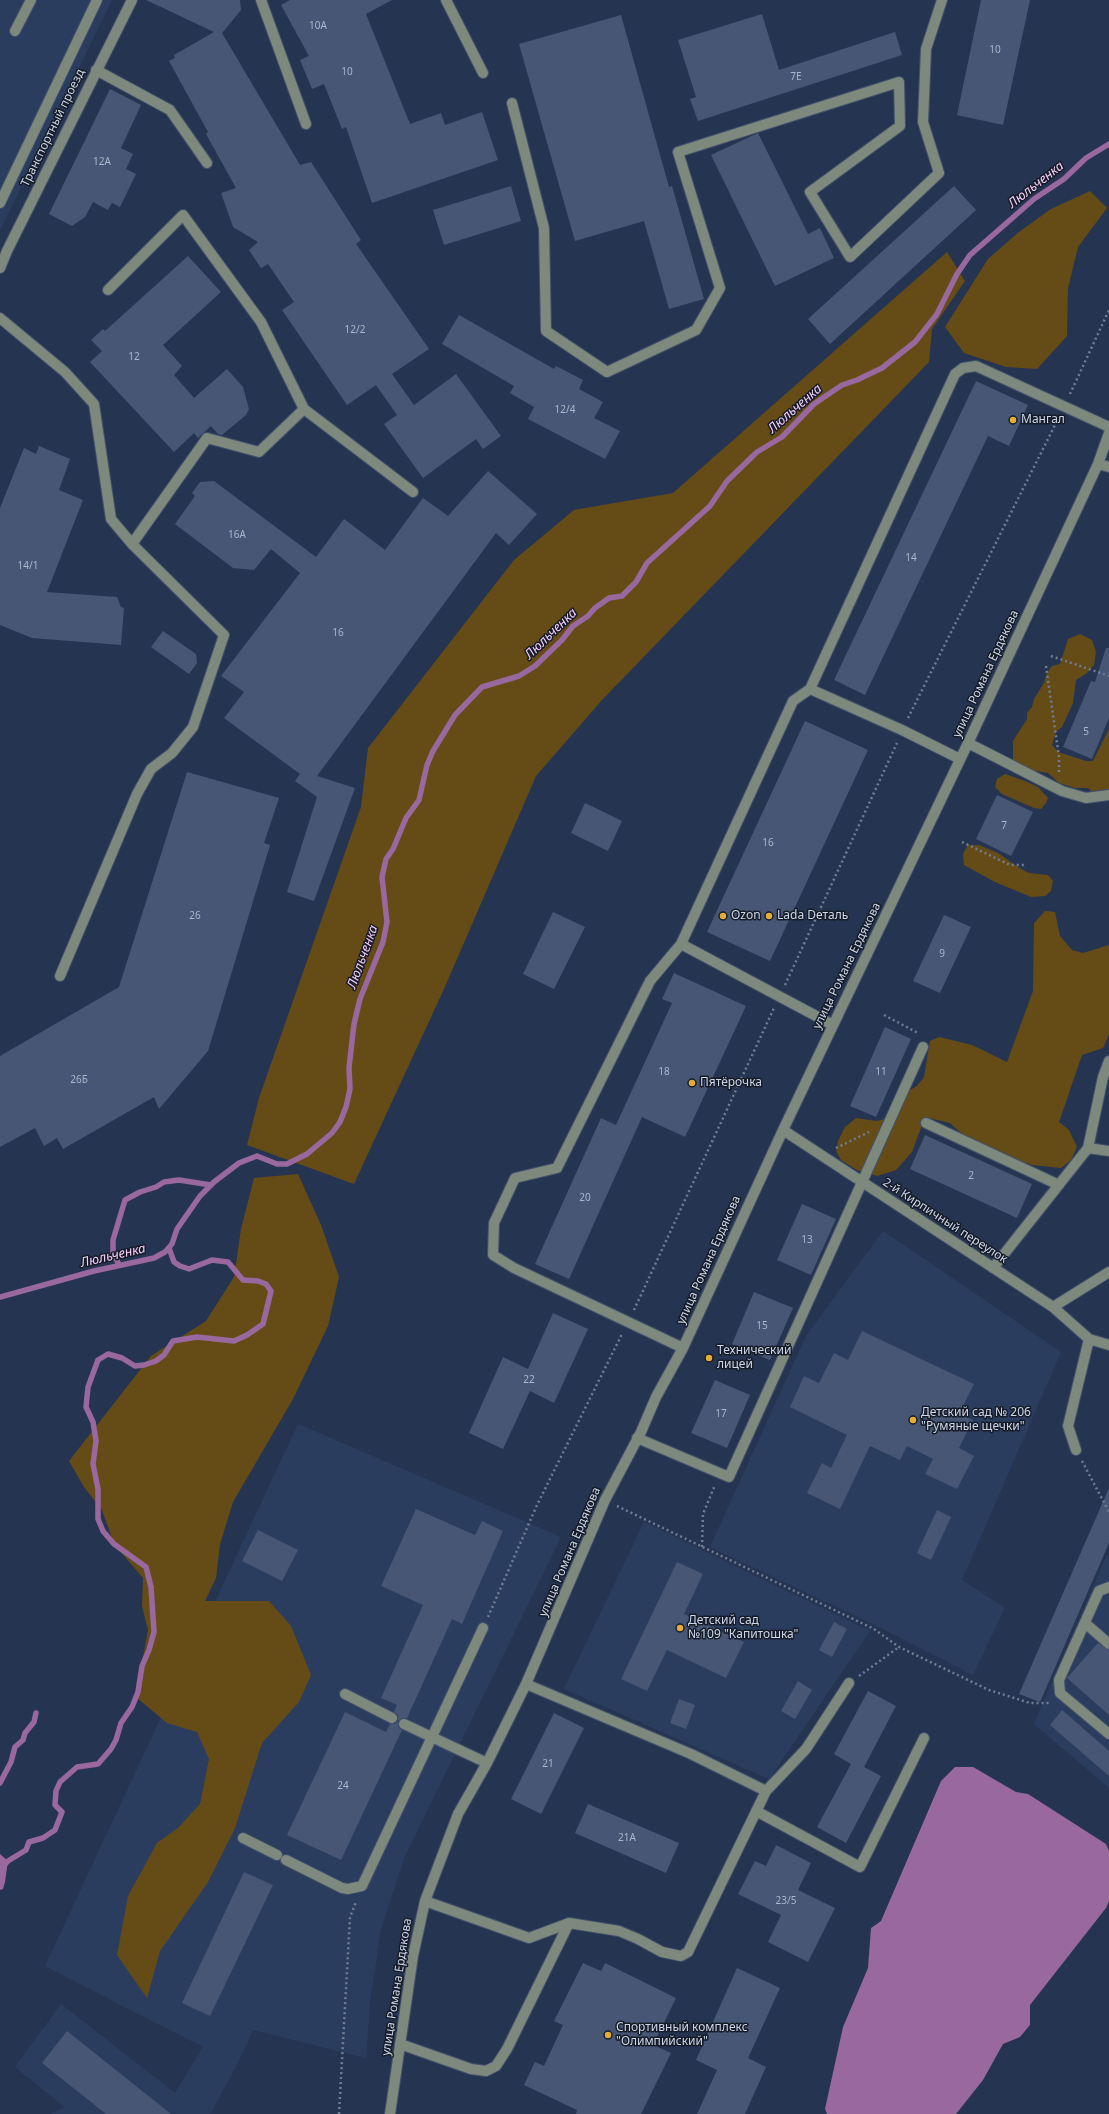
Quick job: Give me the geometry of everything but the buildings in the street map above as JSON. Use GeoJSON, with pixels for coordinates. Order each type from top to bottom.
{"type":"FeatureCollection","features":[{"type":"Feature","properties":{"kind":"street"},"geometry":{"type":"LineString","coordinates":[[15,31],[31,0]]}},
{"type":"Feature","properties":{"kind":"street"},"geometry":{"type":"LineString","coordinates":[[0,203],[97,0]]}},
{"type":"Feature","properties":{"kind":"street","name":"Транспортный проезд"},"geometry":{"type":"LineString","coordinates":[[0,268],[96,70],[132,0]]}},
{"type":"Feature","properties":{"kind":"street"},"geometry":{"type":"LineString","coordinates":[[261,0],[306,124]]}},
{"type":"Feature","properties":{"kind":"street"},"geometry":{"type":"LineString","coordinates":[[446,0],[483,73]]}},
{"type":"Feature","properties":{"kind":"street"},"geometry":{"type":"LineString","coordinates":[[512,103],[544,228],[546,331],[607,372],[696,330],[720,288],[678,152],[899,82],[900,126],[810,192],[850,257],[939,173],[923,122],[926,49],[942,0]]}},
{"type":"Feature","properties":{"kind":"street"},"geometry":{"type":"LineString","coordinates":[[96,70],[170,110],[207,164]]}},
{"type":"Feature","properties":{"kind":"street"},"geometry":{"type":"LineString","coordinates":[[108,290],[184,215],[261,322],[304,409],[413,492]]}},
{"type":"Feature","properties":{"kind":"street"},"geometry":{"type":"LineString","coordinates":[[0,318],[65,372],[94,404],[111,519],[132,544],[224,635],[192,727],[172,753],[151,769],[137,794],[60,976]]}},
{"type":"Feature","properties":{"kind":"street"},"geometry":{"type":"LineString","coordinates":[[683,1348],[514,1268],[492,1255],[494,1223],[515,1178],[556,1168],[650,981],[681,944],[793,701],[810,689],[955,374],[964,368],[976,366],[1109,427]]}},
{"type":"Feature","properties":{"kind":"street"},"geometry":{"type":"LineString","coordinates":[[132,544],[207,438],[259,452],[304,409]]}},
{"type":"Feature","properties":{"kind":"street","name":"улица Романа Ердякова"},"geometry":{"type":"LineString","coordinates":[[390,2114],[413,1956],[425,1902],[458,1814],[487,1763],[526,1684],[605,1500],[638,1438],[656,1397],[683,1348],[782,1130],[968,743],[1098,464],[1109,433]]}},
{"type":"Feature","properties":{"kind":"street"},"geometry":{"type":"LineString","coordinates":[[1098,464],[1109,467]]}},
{"type":"Feature","properties":{"kind":"street"},"geometry":{"type":"LineString","coordinates":[[810,689],[902,730],[960,759]]}},
{"type":"Feature","properties":{"kind":"street"},"geometry":{"type":"LineString","coordinates":[[968,743],[1059,790],[1075,796],[1086,798],[1109,795]]}},
{"type":"Feature","properties":{"kind":"street"},"geometry":{"type":"LineString","coordinates":[[681,944],[833,1025]]}},
{"type":"Feature","properties":{"kind":"street"},"geometry":{"type":"LineString","coordinates":[[638,1438],[728,1477],[923,1047]]}},
{"type":"Feature","properties":{"kind":"street"},"geometry":{"type":"LineString","coordinates":[[993,1268],[1088,1148],[1103,1077],[1109,1061]]}},
{"type":"Feature","properties":{"kind":"street"},"geometry":{"type":"LineString","coordinates":[[926,1123],[1059,1185]]}},
{"type":"Feature","properties":{"kind":"street","name":"2-й Кирпичный переулок"},"geometry":{"type":"LineString","coordinates":[[782,1130],[1053,1307],[1089,1339]]}},
{"type":"Feature","properties":{"kind":"street"},"geometry":{"type":"LineString","coordinates":[[1088,1148],[1109,1151]]}},
{"type":"Feature","properties":{"kind":"street"},"geometry":{"type":"LineString","coordinates":[[1053,1307],[1109,1272]]}},
{"type":"Feature","properties":{"kind":"street"},"geometry":{"type":"LineString","coordinates":[[1076,1450],[1068,1426],[1089,1339],[1109,1345]]}},
{"type":"Feature","properties":{"kind":"street"},"geometry":{"type":"LineString","coordinates":[[1109,1587],[1099,1591],[1059,1680],[1060,1692],[1109,1734]]}},
{"type":"Feature","properties":{"kind":"street"},"geometry":{"type":"LineString","coordinates":[[1085,1623],[1109,1644]]}},
{"type":"Feature","properties":{"kind":"street"},"geometry":{"type":"LineString","coordinates":[[243,1838],[342,1888],[348,1889],[362,1886],[483,1628]]}},
{"type":"Feature","properties":{"kind":"street"},"geometry":{"type":"LineString","coordinates":[[425,1902],[529,1938],[569,1923],[619,1931],[662,1952],[682,1956],[688,1952],[766,1791],[806,1748],[849,1683]]}},
{"type":"Feature","properties":{"kind":"street"},"geometry":{"type":"LineString","coordinates":[[526,1684],[691,1754],[766,1791]]}},
{"type":"Feature","properties":{"kind":"street"},"geometry":{"type":"LineString","coordinates":[[345,1694],[392,1718]]}},
{"type":"Feature","properties":{"kind":"street"},"geometry":{"type":"LineString","coordinates":[[404,1724],[487,1763]]}},
{"type":"Feature","properties":{"kind":"street"},"geometry":{"type":"LineString","coordinates":[[756,1811],[860,1866],[924,1738]]}},
{"type":"Feature","properties":{"kind":"street"},"geometry":{"type":"LineString","coordinates":[[400,2044],[470,2069],[486,2070],[496,2066],[569,1923]]}},
{"type":"Feature","properties":{"kind":"path"},"geometry":{"type":"LineString","coordinates":[[483,1628],[537,1505],[628,1323],[902,730],[1064,406],[1109,310]]}},
{"type":"Feature","properties":{"kind":"path"},"geometry":{"type":"LineString","coordinates":[[1051,656],[1109,676]]}},
{"type":"Feature","properties":{"kind":"path"},"geometry":{"type":"LineString","coordinates":[[1046,666],[1059,757],[1059,790]]}},
{"type":"Feature","properties":{"kind":"path"},"geometry":{"type":"LineString","coordinates":[[962,842],[1010,865],[1025,865]]}},
{"type":"Feature","properties":{"kind":"path"},"geometry":{"type":"LineString","coordinates":[[884,1015],[919,1034],[923,1047]]}},
{"type":"Feature","properties":{"kind":"path"},"geometry":{"type":"LineString","coordinates":[[1076,1450],[1109,1512]]}},
{"type":"Feature","properties":{"kind":"path"},"geometry":{"type":"LineString","coordinates":[[702,1547],[703,1514],[720,1474]]}},
{"type":"Feature","properties":{"kind":"path"},"geometry":{"type":"LineString","coordinates":[[605,1500],[874,1629],[899,1647],[989,1690],[1030,1703],[1050,1704],[1060,1692]]}},
{"type":"Feature","properties":{"kind":"path"},"geometry":{"type":"LineString","coordinates":[[849,1683],[899,1647]]}},
{"type":"Feature","properties":{"kind":"path"},"geometry":{"type":"LineString","coordinates":[[339,2114],[350,1917],[362,1886]]}},
{"type":"Feature","properties":{"kind":"shaded area"},"geometry":{"type":"Polygon","coordinates":[[[0,0],[112,0],[0,230],[0,0]]]}},
{"type":"Feature","properties":{"kind":"shaded area"},"geometry":{"type":"Polygon","coordinates":[[[1090,191],[1107,208],[1078,247],[1068,288],[1067,336],[1037,369],[1006,367],[964,353],[945,327],[988,259],[1019,232],[1051,209],[1090,191]]]}},
{"type":"Feature","properties":{"kind":"shaded area"},"geometry":{"type":"Polygon","coordinates":[[[947,252],[965,281],[932,329],[929,362],[602,700],[536,776],[444,989],[354,1184],[247,1145],[259,1098],[361,807],[368,748],[514,560],[574,510],[673,493],[947,252]]]}},
{"type":"Feature","properties":{"kind":"shaded area"},"geometry":{"type":"Polygon","coordinates":[[[1080,634],[1092,640],[1096,652],[1094,665],[1087,673],[1076,680],[1073,703],[1062,727],[1056,732],[1052,745],[1058,752],[1086,761],[1093,761],[1109,729],[1109,791],[1102,794],[1092,792],[1088,788],[1075,788],[1059,783],[1048,773],[1031,770],[1013,762],[1013,741],[1027,719],[1027,713],[1032,707],[1034,699],[1044,683],[1047,673],[1052,666],[1060,664],[1068,639],[1080,634]]]}},
{"type":"Feature","properties":{"kind":"shaded area"},"geometry":{"type":"Polygon","coordinates":[[[1005,774],[1038,787],[1048,798],[1046,803],[1041,809],[1034,808],[1002,794],[995,787],[997,779],[1005,774]]]}},
{"type":"Feature","properties":{"kind":"shaded area"},"geometry":{"type":"Polygon","coordinates":[[[968,845],[979,845],[998,853],[1029,873],[1048,875],[1053,881],[1051,891],[1045,896],[1031,897],[995,882],[964,865],[963,854],[968,845]]]}},
{"type":"Feature","properties":{"kind":"shaded area"},"geometry":{"type":"Polygon","coordinates":[[[1045,911],[1055,912],[1060,936],[1072,950],[1083,953],[1109,945],[1109,1034],[1103,1048],[1082,1055],[1059,1122],[1069,1130],[1077,1147],[1071,1160],[1061,1168],[1032,1165],[997,1153],[962,1134],[950,1123],[925,1117],[912,1152],[896,1170],[877,1176],[857,1170],[841,1160],[836,1151],[838,1141],[845,1127],[856,1118],[876,1121],[882,1120],[888,1115],[893,1100],[917,1086],[924,1077],[930,1041],[939,1037],[972,1045],[1007,1062],[1033,991],[1034,923],[1045,911]]]}},
{"type":"Feature","properties":{"kind":"shaded area"},"geometry":{"type":"Polygon","coordinates":[[[298,1174],[321,1225],[339,1277],[328,1326],[293,1399],[233,1502],[220,1544],[216,1578],[205,1601],[269,1601],[291,1626],[311,1675],[299,1702],[262,1743],[235,1828],[208,1882],[160,1951],[147,1998],[117,1955],[128,1896],[157,1843],[178,1828],[200,1804],[209,1759],[197,1732],[167,1723],[136,1697],[148,1630],[142,1606],[143,1578],[114,1544],[102,1510],[84,1487],[69,1461],[151,1356],[206,1321],[234,1277],[241,1229],[254,1178],[298,1174]]]}},
{"type":"Feature","properties":{"kind":"shaded area"},"geometry":{"type":"Polygon","coordinates":[[[883,1231],[1061,1352],[962,1580],[1005,1608],[973,1675],[875,1625],[710,1547],[806,1336],[883,1231]]]}},
{"type":"Feature","properties":{"kind":"shaded area"},"geometry":{"type":"Polygon","coordinates":[[[298,1424],[561,1537],[404,1858],[381,1929],[370,2002],[366,2058],[253,2030],[238,2063],[210,2114],[51,2114],[65,2107],[15,2067],[61,2004],[175,2093],[203,2047],[45,1966],[298,1424]]]}},
{"type":"Feature","properties":{"kind":"shaded area"},"geometry":{"type":"Polygon","coordinates":[[[644,1522],[870,1631],[769,1779],[564,1689],[644,1522]]]}},
{"type":"Feature","properties":{"kind":"shaded area"},"geometry":{"type":"Polygon","coordinates":[[[1107,1555],[1109,1557],[1109,1788],[1034,1724],[1107,1555]]]}},
{"type":"Feature","properties":{"kind":"shaded area"},"geometry":{"type":"Polygon","coordinates":[[[955,1767],[973,1767],[1016,1792],[1028,1794],[1106,1844],[1109,1851],[1109,1901],[1106,1908],[1030,2005],[1030,2025],[1020,2037],[1003,2044],[983,2080],[956,2114],[827,2114],[825,2109],[843,2027],[868,1968],[871,1928],[881,1921],[941,1781],[955,1767]]]}},
{"type":"Feature","properties":{"kind":"shaded area"},"geometry":{"type":"Polygon","coordinates":[[[0,1854],[8,1861],[5,1882],[3,1889],[0,1890],[0,1854]]]}},
{"type":"Feature","properties":{"kind":"waterway","name":"Люльченка"},"geometry":{"type":"LineString","coordinates":[[0,1297],[94,1271],[154,1258],[165,1252],[172,1244],[177,1229],[200,1196],[214,1182],[239,1163],[257,1156],[277,1164],[287,1164],[307,1154],[332,1133],[340,1122],[346,1107],[350,1089],[349,1068],[354,1024],[360,999],[383,942],[387,922],[382,877],[386,859],[393,849],[406,818],[419,800],[427,765],[433,751],[455,715],[482,687],[519,676],[535,666],[562,640],[573,626],[588,616],[595,608],[609,598],[622,596],[636,582],[647,563],[710,506],[727,481],[757,452],[782,437],[814,404],[842,385],[857,380],[882,368],[915,342],[937,314],[957,274],[970,255],[1034,199],[1064,179],[1086,158],[1109,144]]}},
{"type":"Feature","properties":{"kind":"waterway"},"geometry":{"type":"LineString","coordinates":[[119,1265],[113,1252],[113,1240],[125,1200],[164,1182],[179,1180],[211,1185]]}},
{"type":"Feature","properties":{"kind":"waterway"},"geometry":{"type":"LineString","coordinates":[[0,1869],[8,1861],[26,1850],[29,1842],[43,1838],[55,1830],[62,1812],[55,1805],[56,1791],[60,1782],[77,1767],[98,1764],[111,1749],[116,1740],[121,1723],[132,1707],[138,1692],[142,1666],[149,1650],[154,1632],[151,1587],[146,1567],[114,1544],[103,1531],[98,1519],[98,1489],[93,1464],[96,1441],[93,1422],[86,1407],[88,1387],[98,1360],[108,1354],[122,1358],[135,1366],[144,1365],[156,1361],[164,1355],[173,1341],[197,1337],[234,1341],[247,1335],[263,1324],[271,1291],[266,1284],[258,1281],[243,1280],[228,1262],[212,1260],[189,1269],[180,1266],[174,1262],[169,1248]]}},
{"type":"Feature","properties":{"kind":"waterway"},"geometry":{"type":"LineString","coordinates":[[0,1783],[11,1762],[15,1747],[23,1740],[25,1733],[34,1722],[36,1713]]}},
{"type":"Feature","properties":{"kind":"place","name":"Мангал"},"geometry":{"type":"Point","coordinates":[1013,420]}},
{"type":"Feature","properties":{"kind":"place","name":"Ozon"},"geometry":{"type":"Point","coordinates":[723,916]}},
{"type":"Feature","properties":{"kind":"place","name":"Lada Dеталь"},"geometry":{"type":"Point","coordinates":[769,916]}},
{"type":"Feature","properties":{"kind":"place","name":"Пятёрочка"},"geometry":{"type":"Point","coordinates":[692,1083]}},
{"type":"Feature","properties":{"kind":"place","name":"Технический лицей"},"geometry":{"type":"Point","coordinates":[709,1358]}},
{"type":"Feature","properties":{"kind":"place","name":"Детский сад № 206 \"Румяные щечки\""},"geometry":{"type":"Point","coordinates":[913,1420]}},
{"type":"Feature","properties":{"kind":"place","name":"Детский сад №109 \"Капитошка\""},"geometry":{"type":"Point","coordinates":[680,1628]}},
{"type":"Feature","properties":{"kind":"place","name":"Спортивный комплекс \"Олимпийский\""},"geometry":{"type":"Point","coordinates":[608,2035]}}]}
